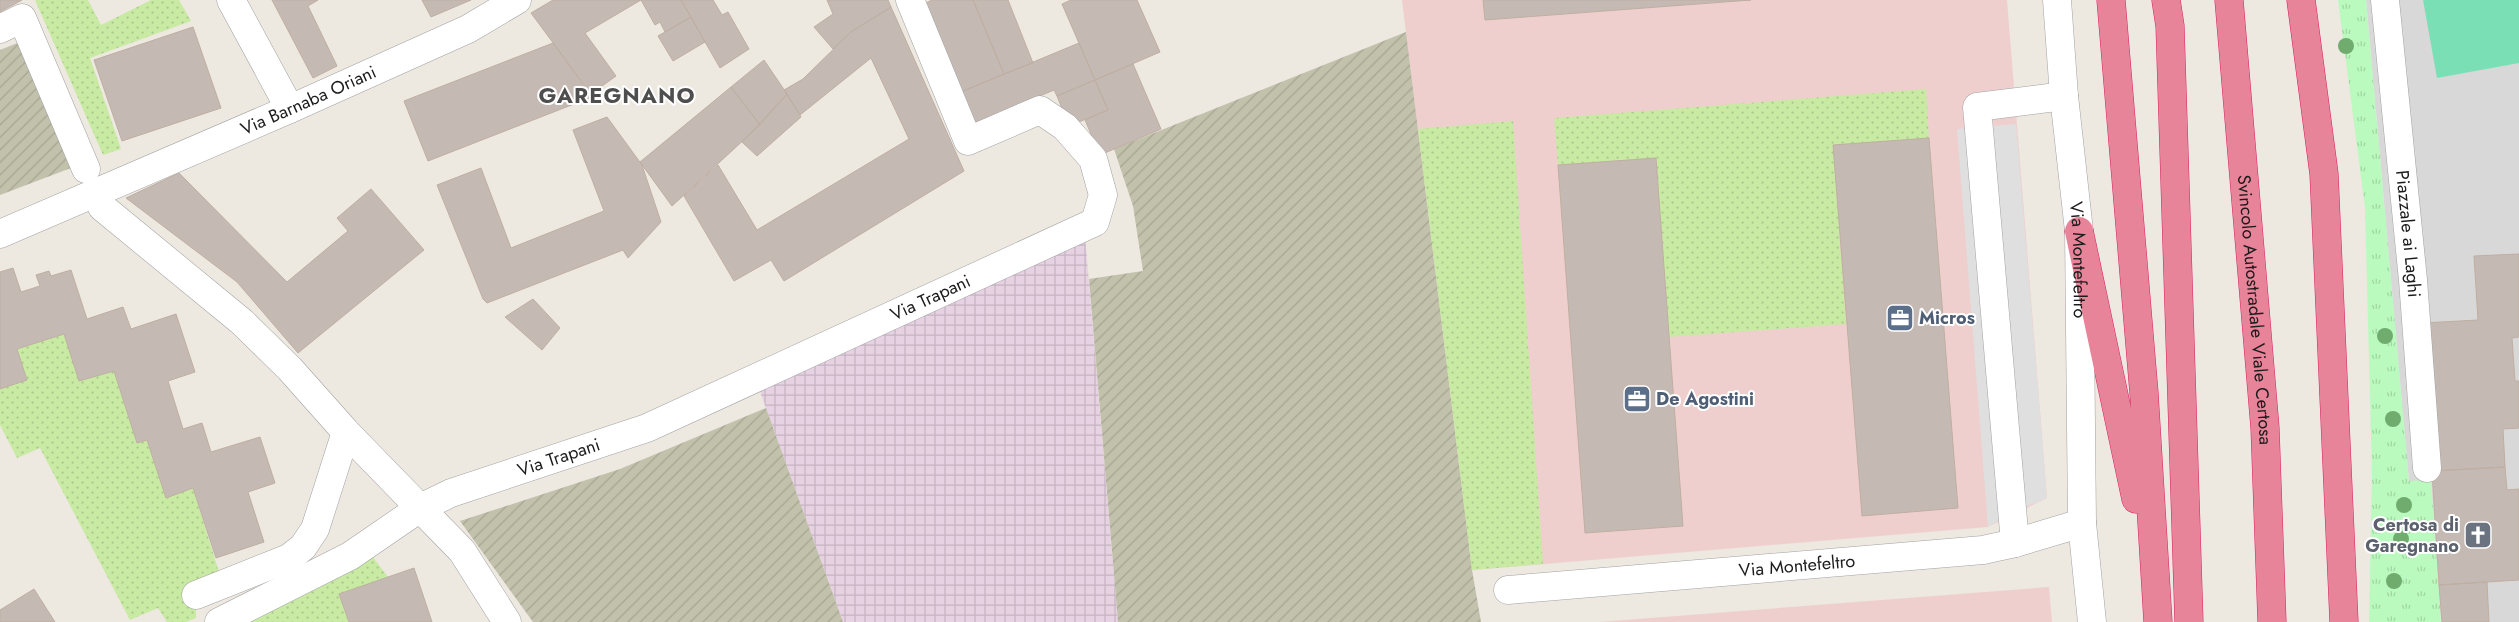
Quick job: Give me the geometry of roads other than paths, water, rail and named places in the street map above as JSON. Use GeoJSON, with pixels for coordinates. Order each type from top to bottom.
{"type":"FeatureCollection","features":[{"type":"Feature","properties":{"kind":"highway"},"geometry":{"type":"LineString","coordinates":[[2111,0],[2144,393],[2158,622]]}},
{"type":"Feature","properties":{"kind":"highway"},"geometry":{"type":"LineString","coordinates":[[2166,0],[2170,46],[2189,622]]}},
{"type":"Feature","properties":{"kind":"highway","name":"Svincolo Autostradale Viale Certosa"},"geometry":{"type":"LineString","coordinates":[[2229,0],[2265,428],[2272,622]]}},
{"type":"Feature","properties":{"kind":"highway"},"geometry":{"type":"LineString","coordinates":[[2301,0],[2324,174],[2344,622]]}},
{"type":"Feature","properties":{"kind":"highway"},"geometry":{"type":"LineString","coordinates":[[2079,231],[2156,591]]}},
{"type":"Feature","properties":{"kind":"street"},"geometry":{"type":"LineString","coordinates":[[231,0],[290,109]]}},
{"type":"Feature","properties":{"kind":"street","name":"Via Barnaba Oriani"},"geometry":{"type":"LineString","coordinates":[[0,234],[91,180],[290,109],[468,29],[517,0]]}},
{"type":"Feature","properties":{"kind":"street","name":"Via Trapani"},"geometry":{"type":"LineString","coordinates":[[420,508],[451,494],[647,428],[1095,222],[1103,195],[1094,159],[1065,127],[1040,110],[968,141],[910,0]]}},
{"type":"Feature","properties":{"kind":"street","name":"Via Montefeltro"},"geometry":{"type":"LineString","coordinates":[[2057,0],[2064,96],[2079,231],[2082,523],[2092,622]]}},
{"type":"Feature","properties":{"kind":"street","name":"Piazzale ai Laghi"},"geometry":{"type":"LineString","coordinates":[[2385,0],[2413,280],[2427,468]]}},
{"type":"Feature","properties":{"kind":"street"},"geometry":{"type":"LineString","coordinates":[[0,29],[22,18],[102,207],[242,322],[290,369],[346,432],[462,551],[507,622]]}},
{"type":"Feature","properties":{"kind":"street"},"geometry":{"type":"LineString","coordinates":[[2016,543],[1977,107],[2064,96]]}},
{"type":"Feature","properties":{"kind":"street"},"geometry":{"type":"LineString","coordinates":[[196,595],[288,558],[303,547],[315,529],[346,432]]}},
{"type":"Feature","properties":{"kind":"street"},"geometry":{"type":"LineString","coordinates":[[219,622],[350,556],[420,508]]}},
{"type":"Feature","properties":{"kind":"street","name":"Via Montefeltro"},"geometry":{"type":"LineString","coordinates":[[1508,590],[1983,550],[2016,543],[2082,523]]}},
{"type":"Feature","properties":{"kind":"place","name":"Micros"},"geometry":{"type":"Point","coordinates":[1900,318]}},
{"type":"Feature","properties":{"kind":"place","name":"De Agostini"},"geometry":{"type":"Point","coordinates":[1637,399]}},
{"type":"Feature","properties":{"kind":"place","name":"Certosa di Garegnano"},"geometry":{"type":"Point","coordinates":[2478,535]}},
{"type":"Feature","properties":{"kind":"district","name":"GAREGNANO"},"geometry":{"type":"Point","coordinates":[617,95]}}]}
